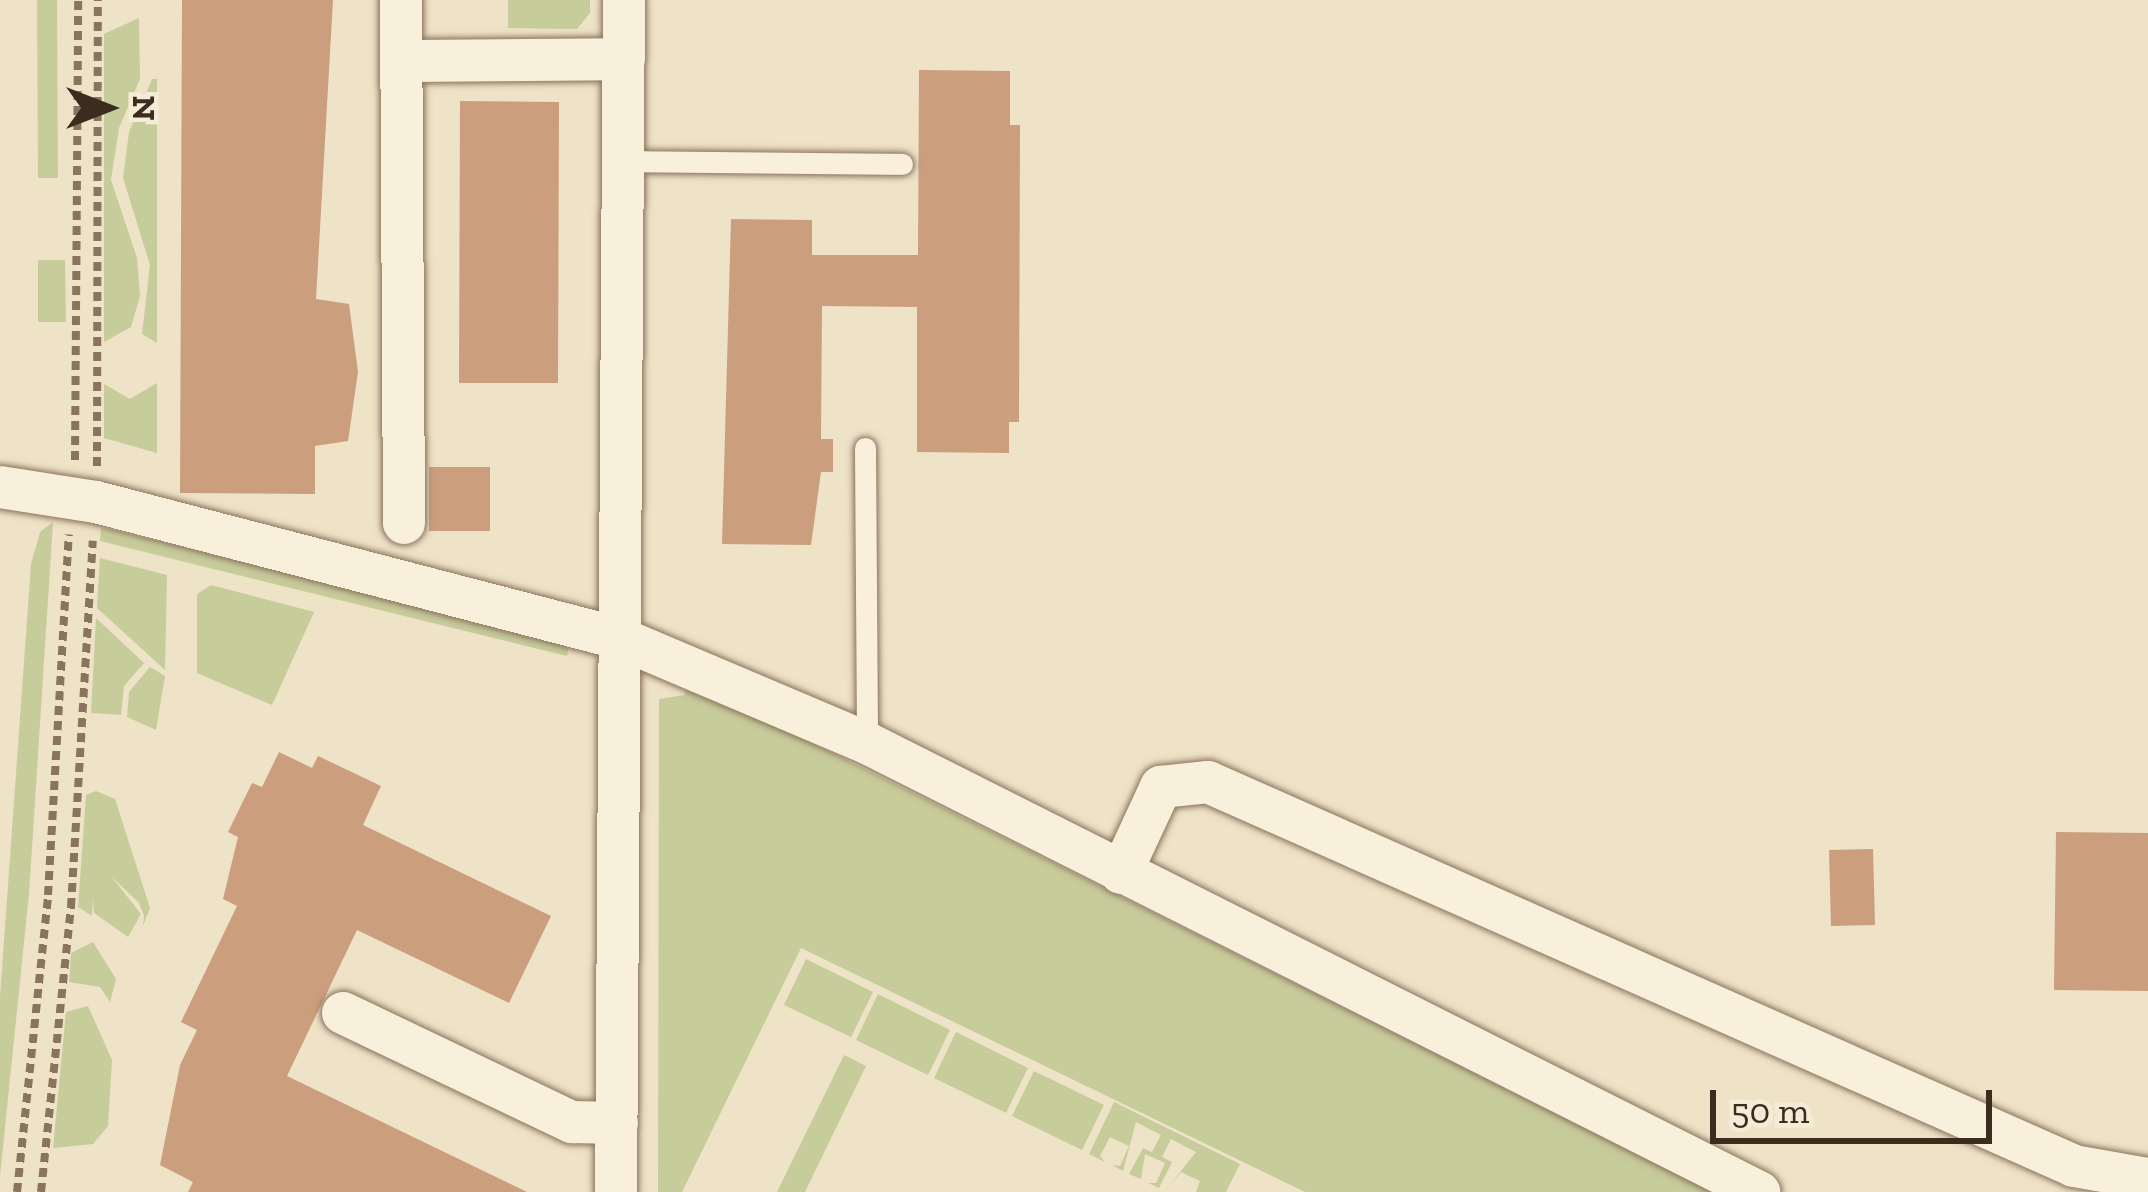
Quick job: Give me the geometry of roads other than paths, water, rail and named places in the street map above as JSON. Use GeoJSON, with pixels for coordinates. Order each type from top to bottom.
{"type":"FeatureCollection","features":[{"type":"Feature","properties":{"kind":"street"},"geometry":{"type":"LineString","coordinates":[[401,0],[404,523]]}},
{"type":"Feature","properties":{"kind":"street"},"geometry":{"type":"LineString","coordinates":[[616,1192],[624,0]]}},
{"type":"Feature","properties":{"kind":"street"},"geometry":{"type":"LineString","coordinates":[[401,61],[624,59]]}},
{"type":"Feature","properties":{"kind":"street"},"geometry":{"type":"LineString","coordinates":[[0,488],[83,499],[622,639],[866,743],[1759,1192]]}},
{"type":"Feature","properties":{"kind":"street"},"geometry":{"type":"LineString","coordinates":[[1121,872],[1161,788],[1208,782],[2054,1158],[2148,1179]]}},
{"type":"Feature","properties":{"kind":"street"},"geometry":{"type":"LineString","coordinates":[[343,1013],[572,1122],[617,1124]]}},
{"type":"Feature","properties":{"kind":"lane"},"geometry":{"type":"LineString","coordinates":[[624,161],[902,164]]}},
{"type":"Feature","properties":{"kind":"lane"},"geometry":{"type":"LineString","coordinates":[[865,448],[866,743]]}}]}
